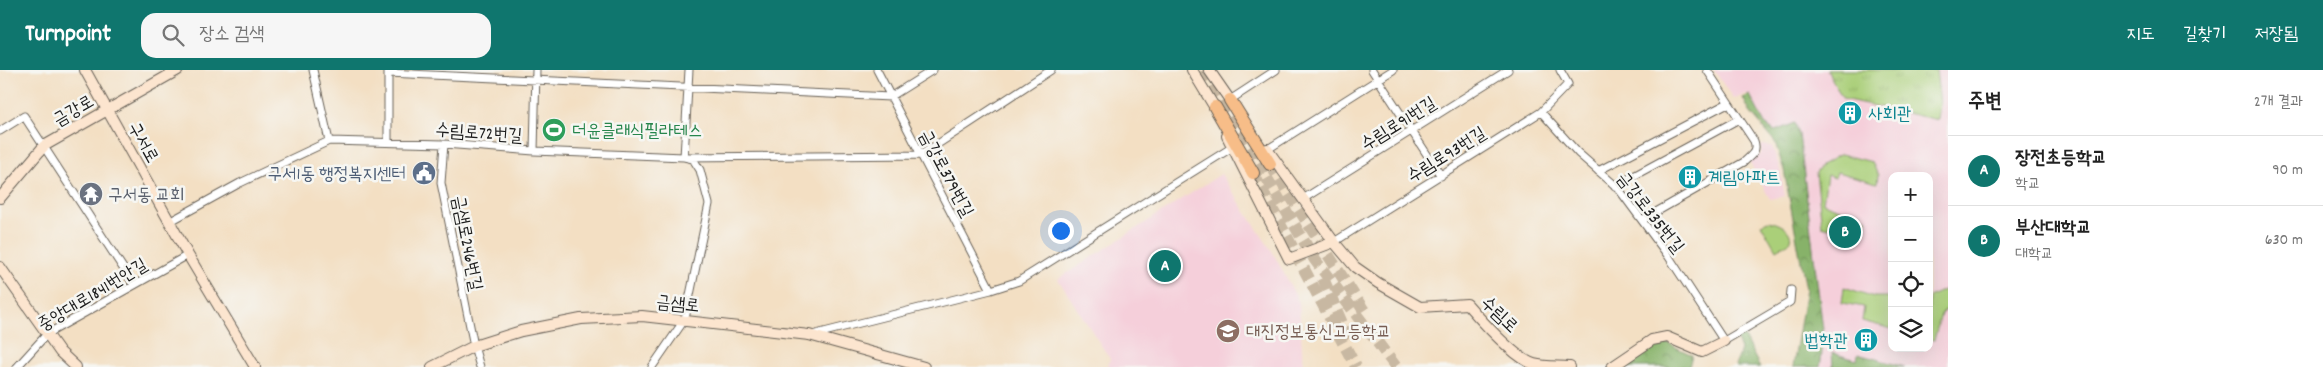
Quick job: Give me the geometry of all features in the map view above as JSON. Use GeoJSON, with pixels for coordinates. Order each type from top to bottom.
{"type":"FeatureCollection","features":[{"type":"Feature","properties":{"kind":"highway"},"geometry":{"type":"LineString","coordinates":[[1230,100],[1270,164]]}},
{"type":"Feature","properties":{"kind":"highway"},"geometry":{"type":"LineString","coordinates":[[1216,107],[1235,148],[1253,174]]}},
{"type":"Feature","properties":{"kind":"main road","name":"구서로"},"geometry":{"type":"LineString","coordinates":[[85,70],[188,255],[255,367]]}},
{"type":"Feature","properties":{"kind":"main road","name":"금강로"},"geometry":{"type":"LineString","coordinates":[[0,198],[44,146],[178,70]]}},
{"type":"Feature","properties":{"kind":"main road"},"geometry":{"type":"LineString","coordinates":[[1192,70],[1216,107]]}},
{"type":"Feature","properties":{"kind":"main road","name":"수림로"},"geometry":{"type":"LineString","coordinates":[[1209,70],[1334,242],[1356,267],[1378,283],[1420,307],[1467,304],[1481,321],[1524,359],[1534,364],[1570,367]]}},
{"type":"Feature","properties":{"kind":"main road"},"geometry":{"type":"LineString","coordinates":[[1235,148],[1289,259],[1334,242]]}},
{"type":"Feature","properties":{"kind":"main road"},"geometry":{"type":"LineString","coordinates":[[0,267],[71,365]]}},
{"type":"Feature","properties":{"kind":"main road","name":"금샘로"},"geometry":{"type":"LineString","coordinates":[[432,367],[474,346],[521,331],[581,319],[642,316],[685,319],[809,335],[924,367]]}},
{"type":"Feature","properties":{"kind":"main road"},"geometry":{"type":"LineString","coordinates":[[1612,367],[1652,340],[1667,337],[1702,352],[1724,341]]}},
{"type":"Feature","properties":{"kind":"street"},"geometry":{"type":"LineString","coordinates":[[314,70],[329,141]]}},
{"type":"Feature","properties":{"kind":"street"},"geometry":{"type":"LineString","coordinates":[[534,151],[536,70]]}},
{"type":"Feature","properties":{"kind":"street"},"geometry":{"type":"LineString","coordinates":[[652,367],[685,319],[709,204],[700,170],[693,159],[684,157],[688,70]]}},
{"type":"Feature","properties":{"kind":"street","name":"금강로379번길"},"geometry":{"type":"LineString","coordinates":[[877,70],[991,290]]}},
{"type":"Feature","properties":{"kind":"street"},"geometry":{"type":"LineString","coordinates":[[388,142],[388,71],[890,97],[932,70]]}},
{"type":"Feature","properties":{"kind":"street"},"geometry":{"type":"LineString","coordinates":[[1230,100],[1276,70]]}},
{"type":"Feature","properties":{"kind":"street"},"geometry":{"type":"LineString","coordinates":[[1372,70],[1441,176]]}},
{"type":"Feature","properties":{"kind":"street"},"geometry":{"type":"LineString","coordinates":[[1268,150],[1393,70]]}},
{"type":"Feature","properties":{"kind":"street","name":"수림로91번길"},"geometry":{"type":"LineString","coordinates":[[1303,200],[1508,70]]}},
{"type":"Feature","properties":{"kind":"street","name":"수림로93번길"},"geometry":{"type":"LineString","coordinates":[[1334,242],[1541,112],[1568,84],[1560,70]]}},
{"type":"Feature","properties":{"kind":"street"},"geometry":{"type":"LineString","coordinates":[[1642,220],[1744,162],[1755,152],[1754,141],[1707,70]]}},
{"type":"Feature","properties":{"kind":"street"},"geometry":{"type":"LineString","coordinates":[[921,155],[1049,71]]}},
{"type":"Feature","properties":{"kind":"street"},"geometry":{"type":"LineString","coordinates":[[1598,171],[1728,103]]}},
{"type":"Feature","properties":{"kind":"street","name":"금강로335번길"},"geometry":{"type":"LineString","coordinates":[[1541,112],[1578,153],[1616,186],[1642,220],[1724,341]]}},
{"type":"Feature","properties":{"kind":"street"},"geometry":{"type":"LineString","coordinates":[[0,130],[24,116],[134,285]]}},
{"type":"Feature","properties":{"kind":"street"},"geometry":{"type":"LineString","coordinates":[[1616,186],[1739,119]]}},
{"type":"Feature","properties":{"kind":"street","name":"수림로72번길"},"geometry":{"type":"LineString","coordinates":[[170,222],[240,183],[329,141],[444,144],[534,151],[684,157],[921,155]]}},
{"type":"Feature","properties":{"kind":"street","name":"금샘로246번길"},"geometry":{"type":"LineString","coordinates":[[444,144],[441,183],[474,346],[480,367]]}},
{"type":"Feature","properties":{"kind":"street"},"geometry":{"type":"LineString","coordinates":[[809,335],[991,290],[1019,281],[1235,148]]}},
{"type":"Feature","properties":{"kind":"street","name":"중앙대로1841번안길"},"geometry":{"type":"LineString","coordinates":[[17,367],[47,334],[188,255]]}},
{"type":"Feature","properties":{"kind":"street"},"geometry":{"type":"LineString","coordinates":[[1724,341],[1790,302],[1791,290]]}},
{"type":"Feature","properties":{"kind":"shaded area"},"geometry":{"type":"Polygon","coordinates":[[[1714,70],[1948,70],[1948,367],[1799,367],[1808,288],[1787,167],[1777,136],[1764,125],[1747,94],[1733,99],[1714,70]]]}},
{"type":"Feature","properties":{"kind":"shaded area"},"geometry":{"type":"Polygon","coordinates":[[[1761,145],[1772,146],[1780,169],[1785,196],[1770,199],[1749,161],[1761,154],[1761,145]]]}},
{"type":"Feature","properties":{"kind":"shaded area"},"geometry":{"type":"Polygon","coordinates":[[[1221,174],[1273,253],[1299,302],[1303,367],[1108,367],[1110,359],[1058,279],[1221,174]]]}},
{"type":"Feature","properties":{"kind":"green space"},"geometry":{"type":"Polygon","coordinates":[[[1827,70],[1936,70],[1940,104],[1938,120],[1843,99],[1827,70]]]}},
{"type":"Feature","properties":{"kind":"green space"},"geometry":{"type":"Polygon","coordinates":[[[1750,95],[1765,124],[1775,131],[1795,123],[1799,134],[1824,338],[1820,367],[1793,367],[1806,289],[1784,170],[1775,142],[1750,112],[1743,98],[1750,95]]]}},
{"type":"Feature","properties":{"kind":"green space"},"geometry":{"type":"Polygon","coordinates":[[[1841,154],[1872,162],[1878,175],[1877,183],[1837,172],[1835,178],[1827,175],[1823,203],[1867,219],[1865,231],[1832,221],[1829,228],[1822,226],[1816,173],[1822,165],[1841,154]]]}},
{"type":"Feature","properties":{"kind":"green space"},"geometry":{"type":"Polygon","coordinates":[[[1768,221],[1787,229],[1791,241],[1776,250],[1761,224],[1768,221]]]}},
{"type":"Feature","properties":{"kind":"green space"},"geometry":{"type":"Polygon","coordinates":[[[1844,287],[1874,297],[1888,297],[1888,328],[1862,321],[1864,307],[1842,303],[1844,287]]]}},
{"type":"Feature","properties":{"kind":"green space"},"geometry":{"type":"Polygon","coordinates":[[[1948,288],[1948,311],[1945,310],[1941,314],[1934,340],[1933,340],[1933,295],[1948,288]]]}},
{"type":"Feature","properties":{"kind":"green space"},"geometry":{"type":"Polygon","coordinates":[[[1743,335],[1760,367],[1736,367],[1735,365],[1741,350],[1737,339],[1743,335]]]}},
{"type":"Feature","properties":{"kind":"green space"},"geometry":{"type":"Polygon","coordinates":[[[1667,343],[1692,355],[1689,367],[1622,367],[1653,346],[1667,343]]]}},
{"type":"Feature","properties":{"kind":"green space"},"geometry":{"type":"Polygon","coordinates":[[[1832,353],[1857,360],[1858,354],[1905,367],[1833,367],[1832,353]]]}},
{"type":"Feature","properties":{"kind":"tunnel"},"geometry":{"type":"LineString","coordinates":[[1203,70],[1315,260],[1396,367]]}},
{"type":"Feature","properties":{"kind":"tunnel"},"geometry":{"type":"LineString","coordinates":[[1270,164],[1366,314]]}},
{"type":"Feature","properties":{"kind":"tunnel"},"geometry":{"type":"LineString","coordinates":[[1253,173],[1356,367]]}},
{"type":"Feature","properties":{"kind":"tunnel"},"geometry":{"type":"LineString","coordinates":[[1323,278],[1349,340]]}},
{"type":"Feature","properties":{"kind":"place","name":"사회관"},"geometry":{"type":"Point","coordinates":[1850,113]}},
{"type":"Feature","properties":{"kind":"place","name":"더윤클래식필라테스"},"geometry":{"type":"Point","coordinates":[554,130]}},
{"type":"Feature","properties":{"kind":"place","name":"구서1동 행정복지센터"},"geometry":{"type":"Point","coordinates":[424,173]}},
{"type":"Feature","properties":{"kind":"place","name":"계림아파트"},"geometry":{"type":"Point","coordinates":[1690,177]}},
{"type":"Feature","properties":{"kind":"place","name":"구서동 교회"},"geometry":{"type":"Point","coordinates":[91,194]}},
{"type":"Feature","properties":{"kind":"place","name":"부산대학교"},"geometry":{"type":"Point","coordinates":[1845,232]}},
{"type":"Feature","properties":{"kind":"place","name":"장전초등학교"},"geometry":{"type":"Point","coordinates":[1165,266]}},
{"type":"Feature","properties":{"kind":"place","name":"대진정보통신고등학교"},"geometry":{"type":"Point","coordinates":[1228,331]}},
{"type":"Feature","properties":{"kind":"place","name":"법학관"},"geometry":{"type":"Point","coordinates":[1866,340]}}]}
